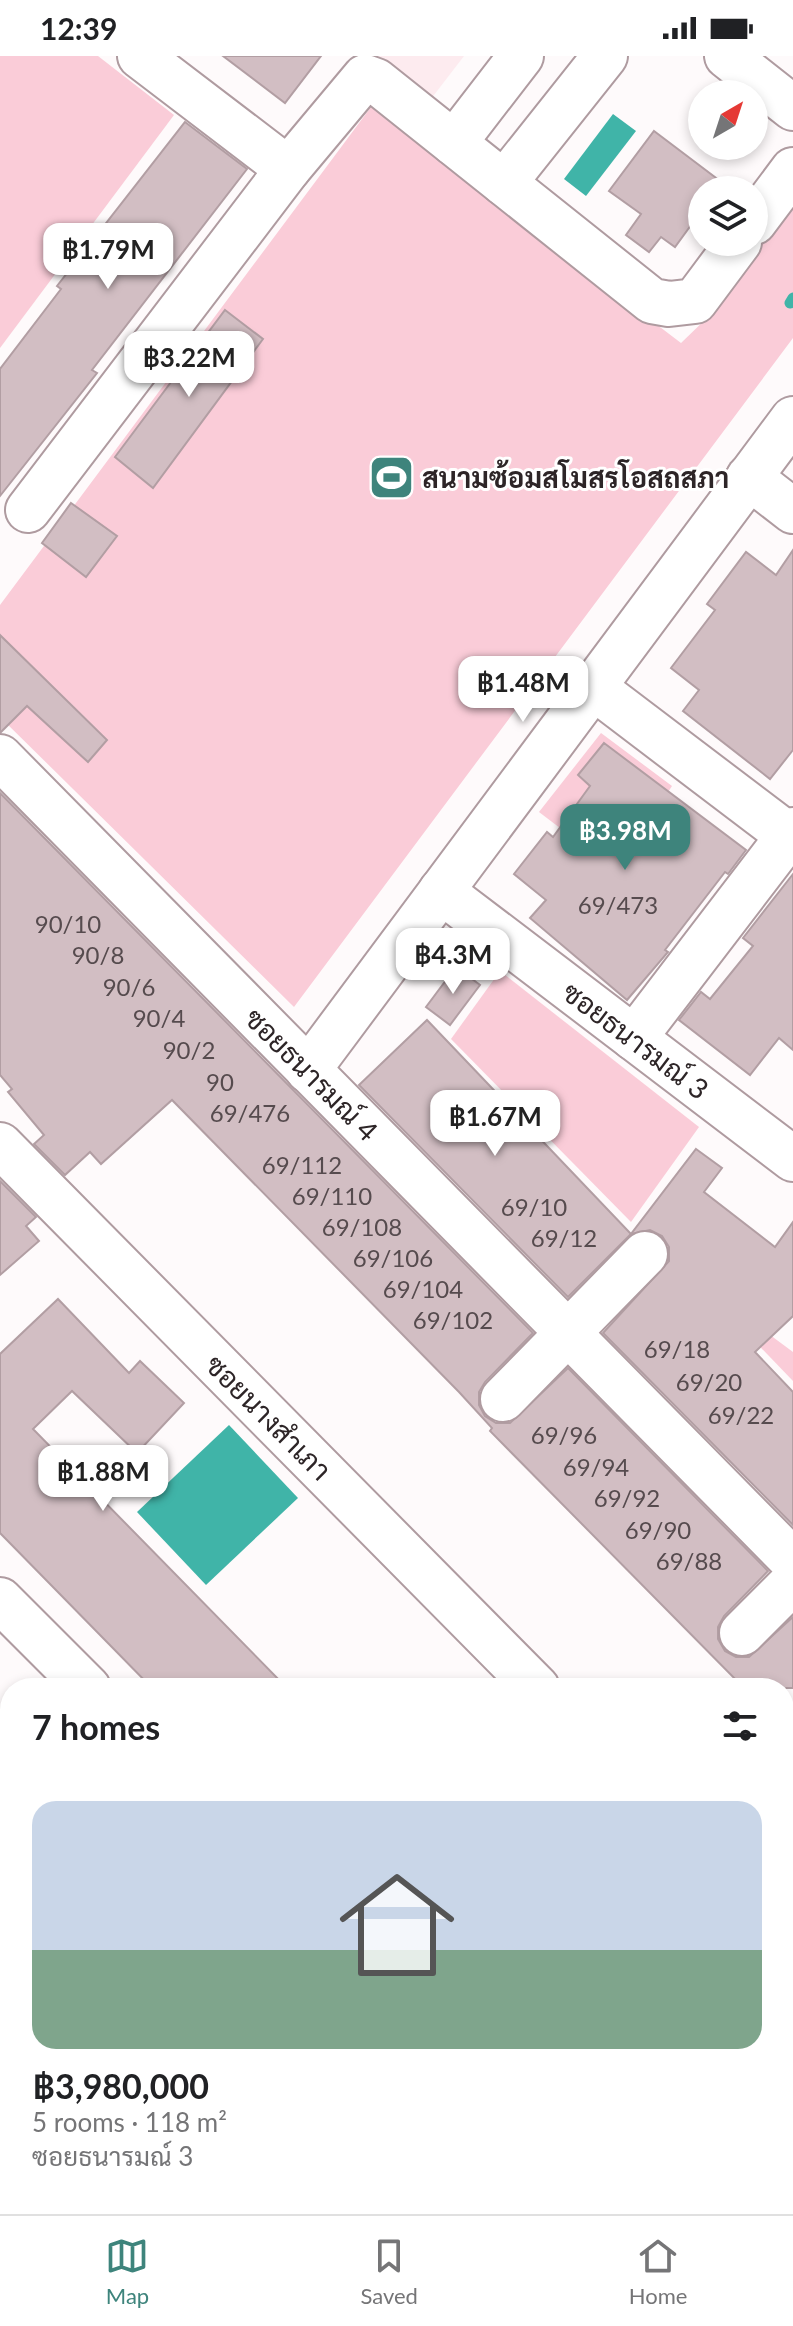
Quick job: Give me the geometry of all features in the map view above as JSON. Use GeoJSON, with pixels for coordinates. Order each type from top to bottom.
{"type":"FeatureCollection","features":[{"type":"Feature","properties":{"kind":"street"},"geometry":{"type":"LineString","coordinates":[[140,56],[288,169]]}},
{"type":"Feature","properties":{"kind":"street"},"geometry":{"type":"LineString","coordinates":[[454,143],[521,56]]}},
{"type":"Feature","properties":{"kind":"street"},"geometry":{"type":"LineString","coordinates":[[504,183],[605,56]]}},
{"type":"Feature","properties":{"kind":"street"},"geometry":{"type":"LineString","coordinates":[[727,56],[793,108]]}},
{"type":"Feature","properties":{"kind":"street"},"geometry":{"type":"LineString","coordinates":[[28,510],[288,169],[355,83],[365,77],[376,81],[652,301],[669,304],[695,301],[729,256]]}},
{"type":"Feature","properties":{"kind":"street"},"geometry":{"type":"LineString","coordinates":[[768,203],[793,170]]}},
{"type":"Feature","properties":{"kind":"street"},"geometry":{"type":"LineString","coordinates":[[308,1070],[793,419]]}},
{"type":"Feature","properties":{"kind":"street"},"geometry":{"type":"LineString","coordinates":[[749,477],[793,511]]}},
{"type":"Feature","properties":{"kind":"street"},"geometry":{"type":"LineString","coordinates":[[593,687],[792,835],[634,1038]]}},
{"type":"Feature","properties":{"kind":"street","name":"ซอยธนารมณ์ 4"},"geometry":{"type":"LineString","coordinates":[[0,757],[793,1561]]}},
{"type":"Feature","properties":{"kind":"street","name":"ซอยธนารมณ์ 3"},"geometry":{"type":"LineString","coordinates":[[441,891],[793,1159]]}},
{"type":"Feature","properties":{"kind":"street","name":"ซอยนางสำเภา"},"geometry":{"type":"LineString","coordinates":[[0,1145],[527,1678]]}},
{"type":"Feature","properties":{"kind":"street"},"geometry":{"type":"LineString","coordinates":[[503,1399],[645,1254]]}},
{"type":"Feature","properties":{"kind":"street"},"geometry":{"type":"LineString","coordinates":[[742,1633],[793,1582]]}},
{"type":"Feature","properties":{"kind":"street"},"geometry":{"type":"LineString","coordinates":[[0,1600],[78,1678]]}},
{"type":"Feature","properties":{"kind":"shaded area"},"geometry":{"type":"Polygon","coordinates":[[[0,56],[98,56],[174,115],[0,348],[0,56]]]}},
{"type":"Feature","properties":{"kind":"shaded area"},"geometry":{"type":"Polygon","coordinates":[[[360,56],[464,56],[424,108],[360,56]]]}},
{"type":"Feature","properties":{"kind":"shaded area","name":"สนามซ้อมสโมสรโอสถสภา"},"geometry":{"type":"Polygon","coordinates":[[[371,107],[681,343],[710,315],[746,256],[768,256],[768,220],[793,179],[793,338],[294,1007],[0,717],[0,605],[371,107]]]}},
{"type":"Feature","properties":{"kind":"shaded area"},"geometry":{"type":"Polygon","coordinates":[[[601,733],[672,786],[668,792],[604,743],[579,775],[590,786],[560,828],[539,812],[601,733]]]}},
{"type":"Feature","properties":{"kind":"shaded area"},"geometry":{"type":"Polygon","coordinates":[[[500,971],[699,1127],[631,1222],[451,1039],[500,971]]]}},
{"type":"Feature","properties":{"kind":"shaded area"},"geometry":{"type":"Polygon","coordinates":[[[747,1318],[793,1352],[793,1381],[738,1324],[747,1318]]]}},
{"type":"Feature","properties":{"kind":"water"},"geometry":{"type":"Polygon","coordinates":[[[613,114],[636,131],[586,196],[564,179],[613,114]]]}},
{"type":"Feature","properties":{"kind":"water"},"geometry":{"type":"Polygon","coordinates":[[[229,1425],[298,1498],[206,1585],[137,1512],[229,1425]]]}},
{"type":"Feature","properties":{"kind":"building"},"geometry":{"type":"Polygon","coordinates":[[[223,56],[321,56],[285,103],[223,56]]]}},
{"type":"Feature","properties":{"kind":"building"},"geometry":{"type":"Polygon","coordinates":[[[185,122],[247,169],[92,370],[97,373],[0,496],[0,369],[61,289],[57,286],[185,122]]]}},
{"type":"Feature","properties":{"kind":"building"},"geometry":{"type":"Polygon","coordinates":[[[654,131],[688,157],[688,160],[713,176],[688,176],[688,229],[675,247],[661,237],[649,252],[626,235],[641,214],[609,191],[654,131]]]}},
{"type":"Feature","properties":{"kind":"building"},"geometry":{"type":"Polygon","coordinates":[[[225,310],[263,339],[153,488],[115,457],[225,310]]]}},
{"type":"Feature","properties":{"kind":"building"},"geometry":{"type":"Polygon","coordinates":[[[71,503],[117,536],[86,577],[42,543],[71,503]]]}},
{"type":"Feature","properties":{"kind":"building"},"geometry":{"type":"Polygon","coordinates":[[[793,550],[793,750],[770,779],[683,711],[699,690],[671,668],[715,610],[707,604],[746,552],[776,575],[793,550]]]}},
{"type":"Feature","properties":{"kind":"building"},"geometry":{"type":"Polygon","coordinates":[[[0,635],[107,740],[88,762],[27,706],[0,733],[0,635]]]}},
{"type":"Feature","properties":{"kind":"building"},"geometry":{"type":"Polygon","coordinates":[[[604,743],[746,850],[728,874],[725,872],[665,950],[668,952],[627,1000],[530,918],[546,900],[514,874],[547,832],[553,837],[590,786],[578,775],[604,743]]]}},
{"type":"Feature","properties":{"kind":"building"},"geometry":{"type":"Polygon","coordinates":[[[0,793],[533,1333],[479,1392],[479,1405],[485,1416],[496,1423],[510,1423],[568,1368],[768,1571],[724,1616],[718,1627],[718,1639],[725,1651],[736,1657],[749,1657],[793,1617],[793,1678],[734,1678],[490,1431],[492,1428],[459,1392],[172,1100],[101,1164],[90,1152],[65,1175],[34,1144],[44,1135],[8,1092],[12,1089],[0,1075],[0,793]]]}},
{"type":"Feature","properties":{"kind":"building"},"geometry":{"type":"Polygon","coordinates":[[[793,874],[793,1050],[779,1038],[750,1075],[679,1020],[701,992],[710,999],[753,946],[743,938],[793,874]]]}},
{"type":"Feature","properties":{"kind":"building"},"geometry":{"type":"Polygon","coordinates":[[[456,967],[480,985],[450,1025],[426,1007],[456,967]]]}},
{"type":"Feature","properties":{"kind":"building"},"geometry":{"type":"Polygon","coordinates":[[[427,1020],[631,1234],[568,1297],[359,1085],[427,1020]]]}},
{"type":"Feature","properties":{"kind":"building"},"geometry":{"type":"Polygon","coordinates":[[[696,1149],[722,1168],[704,1192],[775,1247],[793,1222],[793,1316],[755,1352],[793,1392],[793,1525],[603,1333],[669,1261],[669,1247],[662,1236],[650,1230],[631,1234],[696,1149]]]}},
{"type":"Feature","properties":{"kind":"building"},"geometry":{"type":"Polygon","coordinates":[[[0,1181],[36,1217],[26,1226],[39,1241],[0,1275],[0,1181]]]}},
{"type":"Feature","properties":{"kind":"building"},"geometry":{"type":"Polygon","coordinates":[[[58,1299],[129,1373],[140,1361],[184,1403],[137,1453],[72,1391],[33,1429],[277,1678],[142,1678],[0,1533],[0,1354],[58,1299]]]}},
{"type":"Feature","properties":{"kind":"waterway"},"geometry":{"type":"LineString","coordinates":[[790,303],[793,298]]}},
{"type":"Feature","properties":{"kind":"place","name":"สนามซ้อมสโมสรโอสถสภา"},"geometry":{"type":"Point","coordinates":[391,477]}}]}
